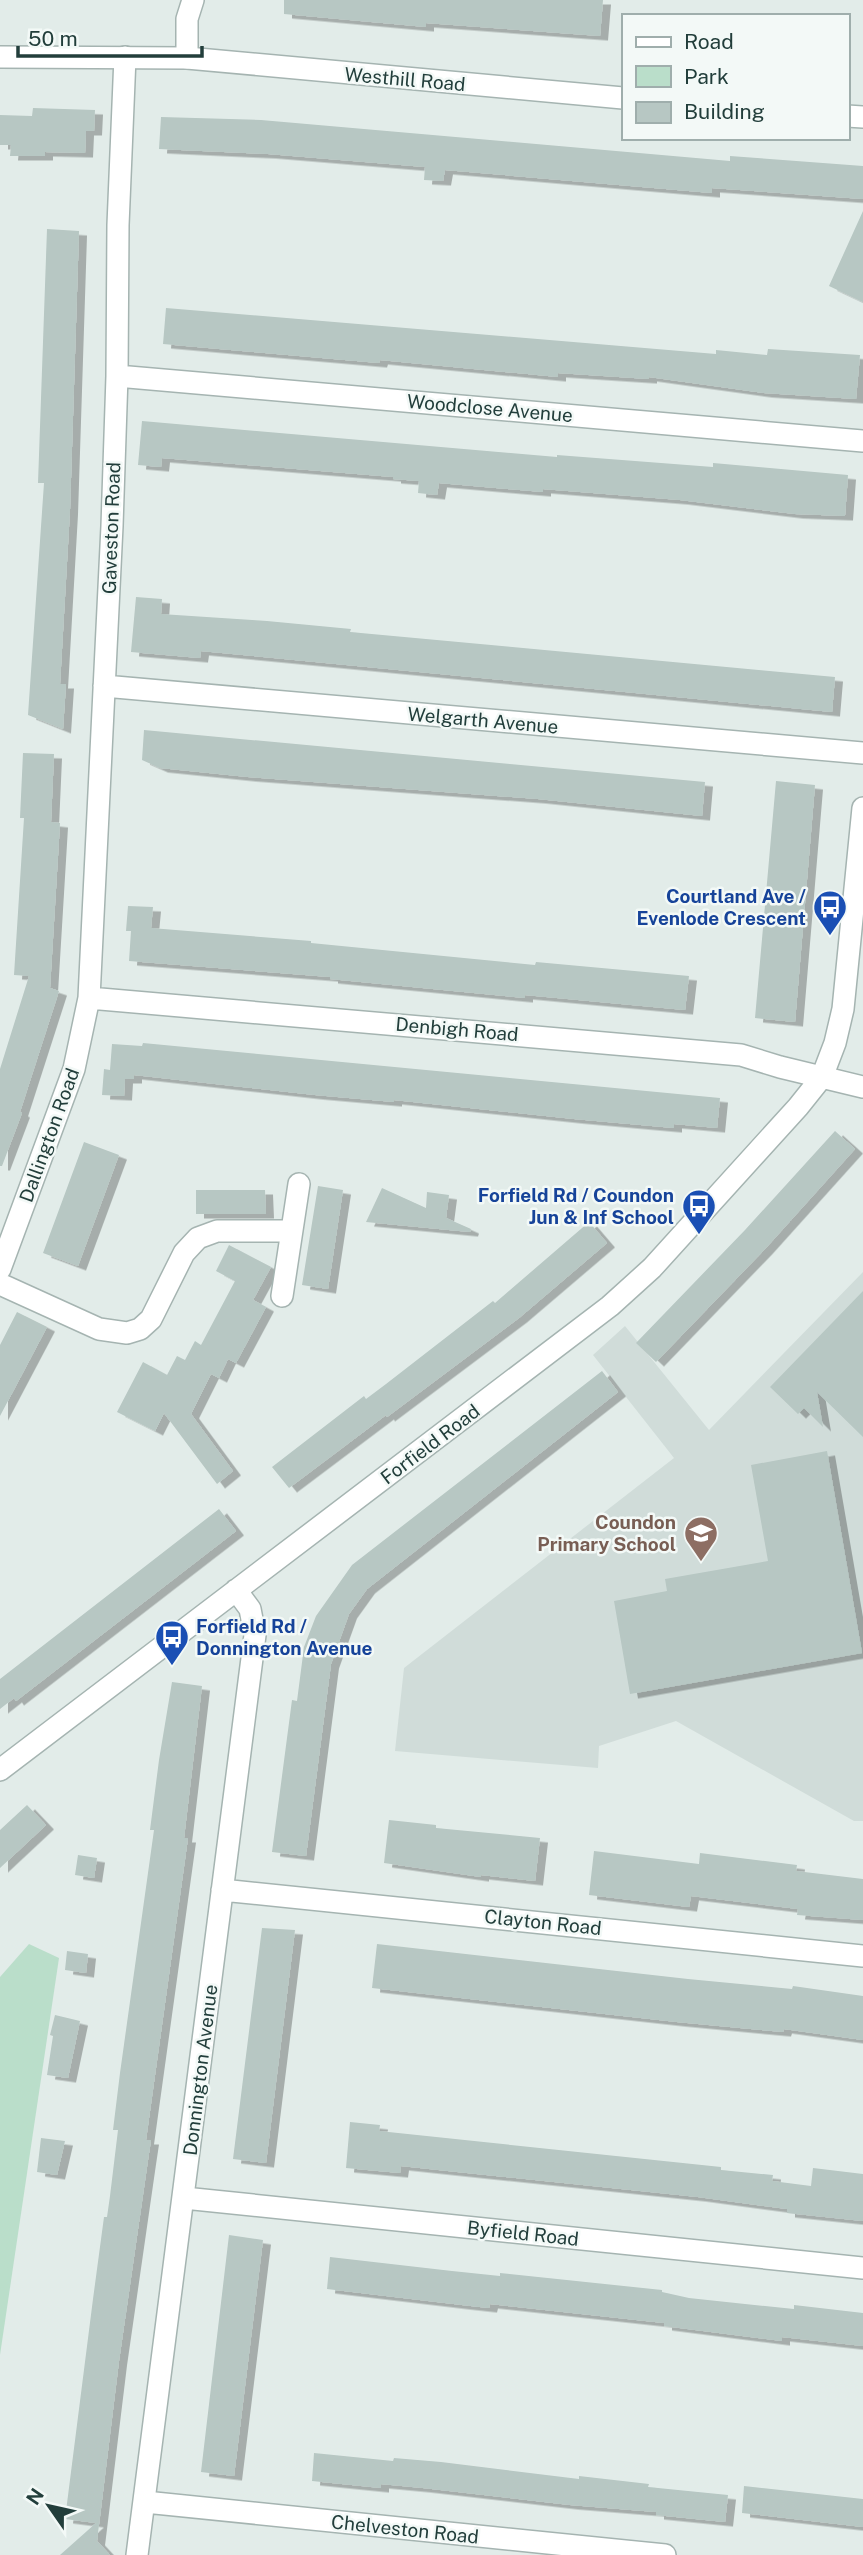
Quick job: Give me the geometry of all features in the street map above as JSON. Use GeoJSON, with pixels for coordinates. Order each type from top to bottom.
{"type":"FeatureCollection","features":[{"type":"Feature","properties":{"kind":"street"},"geometry":{"type":"LineString","coordinates":[[187,58],[187,19],[193,0]]}},
{"type":"Feature","properties":{"kind":"street","name":"Westhill Road"},"geometry":{"type":"LineString","coordinates":[[0,57],[187,58],[622,98]]}},
{"type":"Feature","properties":{"kind":"street","name":"Gaveston Road"},"geometry":{"type":"LineString","coordinates":[[89,998],[117,376],[118,225],[125,57]]}},
{"type":"Feature","properties":{"kind":"street","name":"Woodclose Avenue"},"geometry":{"type":"LineString","coordinates":[[117,376],[863,441]]}},
{"type":"Feature","properties":{"kind":"street","name":"Welgarth Avenue"},"geometry":{"type":"LineString","coordinates":[[104,686],[863,753]]}},
{"type":"Feature","properties":{"kind":"street","name":"Forfield Road"},"geometry":{"type":"LineString","coordinates":[[0,1770],[610,1307],[652,1268],[798,1107],[822,1077],[835,1043],[843,1009],[863,808]]}},
{"type":"Feature","properties":{"kind":"street","name":"Denbigh Road"},"geometry":{"type":"LineString","coordinates":[[89,998],[741,1055],[863,1087]]}},
{"type":"Feature","properties":{"kind":"street","name":"Dallington Road"},"geometry":{"type":"LineString","coordinates":[[0,1269],[74,1069],[89,998]]}},
{"type":"Feature","properties":{"kind":"street"},"geometry":{"type":"LineString","coordinates":[[282,1296],[299,1184]]}},
{"type":"Feature","properties":{"kind":"street"},"geometry":{"type":"LineString","coordinates":[[0,1284],[99,1329],[127,1333],[140,1329],[151,1319],[184,1253],[198,1238],[217,1231],[290,1231]]}},
{"type":"Feature","properties":{"kind":"street","name":"Donnington Avenue"},"geometry":{"type":"LineString","coordinates":[[137,2555],[255,1634],[250,1609],[236,1590]]}},
{"type":"Feature","properties":{"kind":"street","name":"Clayton Road"},"geometry":{"type":"LineString","coordinates":[[222,1890],[863,1956]]}},
{"type":"Feature","properties":{"kind":"street","name":"Byfield Road"},"geometry":{"type":"LineString","coordinates":[[184,2198],[863,2268]]}},
{"type":"Feature","properties":{"kind":"street","name":"Chelveston Road"},"geometry":{"type":"LineString","coordinates":[[145,2502],[665,2555]]}},
{"type":"Feature","properties":{"kind":"shaded area","name":"Coundon Primary School"},"geometry":{"type":"Polygon","coordinates":[[[863,1272],[863,1821],[854,1821],[676,1721],[599,1746],[598,1768],[395,1751],[404,1668],[674,1458],[593,1355],[625,1326],[709,1430],[863,1272]]]}},
{"type":"Feature","properties":{"kind":"green space"},"geometry":{"type":"Polygon","coordinates":[[[29,1944],[59,1958],[0,2355],[0,1977],[29,1944]]]}},
{"type":"Feature","properties":{"kind":"building"},"geometry":{"type":"Polygon","coordinates":[[[284,0],[603,0],[600,36],[426,23],[426,27],[284,14],[284,0]]]}},
{"type":"Feature","properties":{"kind":"building"},"geometry":{"type":"Polygon","coordinates":[[[33,108],[95,110],[94,131],[86,131],[85,153],[45,152],[45,156],[10,156],[11,145],[0,145],[0,115],[32,116],[33,108]]]}},
{"type":"Feature","properties":{"kind":"building"},"geometry":{"type":"Polygon","coordinates":[[[161,117],[261,120],[730,161],[730,156],[863,166],[863,199],[712,188],[712,193],[445,170],[443,181],[424,180],[425,167],[268,154],[159,149],[161,117]]]}},
{"type":"Feature","properties":{"kind":"building"},"geometry":{"type":"Polygon","coordinates":[[[863,211],[863,302],[829,286],[863,211]]]}},
{"type":"Feature","properties":{"kind":"building"},"geometry":{"type":"Polygon","coordinates":[[[47,229],[79,231],[70,510],[60,684],[66,684],[63,729],[28,715],[44,483],[38,483],[47,229]]]}},
{"type":"Feature","properties":{"kind":"building"},"geometry":{"type":"Polygon","coordinates":[[[166,308],[716,354],[716,350],[767,355],[768,349],[860,355],[856,399],[764,393],[649,377],[558,373],[558,377],[380,360],[379,363],[163,344],[166,308]]]}},
{"type":"Feature","properties":{"kind":"building"},"geometry":{"type":"Polygon","coordinates":[[[142,421],[557,457],[713,467],[713,463],[848,475],[845,516],[795,514],[680,500],[439,483],[437,495],[418,493],[419,481],[393,477],[162,458],[161,467],[138,465],[142,421]]]}},
{"type":"Feature","properties":{"kind":"building"},"geometry":{"type":"Polygon","coordinates":[[[136,597],[162,599],[161,614],[267,621],[351,629],[350,632],[835,677],[832,712],[201,651],[200,658],[131,652],[136,597]]]}},
{"type":"Feature","properties":{"kind":"building"},"geometry":{"type":"Polygon","coordinates":[[[144,730],[705,782],[702,816],[538,799],[160,768],[142,760],[144,730]]]}},
{"type":"Feature","properties":{"kind":"building"},"geometry":{"type":"Polygon","coordinates":[[[23,753],[54,754],[51,822],[60,823],[50,988],[59,991],[20,1112],[22,1113],[0,1166],[0,1069],[29,976],[14,975],[24,818],[20,818],[23,753]]]}},
{"type":"Feature","properties":{"kind":"building"},"geometry":{"type":"Polygon","coordinates":[[[776,781],[815,785],[795,1022],[755,1018],[776,781]]]}},
{"type":"Feature","properties":{"kind":"building"},"geometry":{"type":"Polygon","coordinates":[[[128,906],[153,907],[151,928],[311,941],[535,965],[536,962],[689,976],[685,1010],[129,961],[131,931],[126,931],[128,906]]]}},
{"type":"Feature","properties":{"kind":"building"},"geometry":{"type":"Polygon","coordinates":[[[143,1043],[720,1098],[717,1128],[674,1124],[674,1128],[574,1119],[134,1075],[134,1079],[125,1079],[124,1096],[102,1095],[104,1069],[110,1070],[112,1044],[142,1046],[143,1043]]]}},
{"type":"Feature","properties":{"kind":"building"},"geometry":{"type":"Polygon","coordinates":[[[835,1131],[855,1149],[765,1249],[656,1362],[636,1343],[745,1230],[835,1131]]]}},
{"type":"Feature","properties":{"kind":"building"},"geometry":{"type":"Polygon","coordinates":[[[84,1142],[119,1155],[78,1266],[43,1253],[84,1142]]]}},
{"type":"Feature","properties":{"kind":"building"},"geometry":{"type":"Polygon","coordinates":[[[318,1186],[343,1190],[328,1289],[302,1285],[318,1186]]]}},
{"type":"Feature","properties":{"kind":"building"},"geometry":{"type":"Polygon","coordinates":[[[382,1188],[426,1208],[427,1192],[449,1195],[446,1218],[471,1229],[470,1232],[366,1222],[382,1188]]]}},
{"type":"Feature","properties":{"kind":"building"},"geometry":{"type":"Polygon","coordinates":[[[196,1190],[265,1190],[266,1214],[196,1214],[196,1190]]]}},
{"type":"Feature","properties":{"kind":"building"},"geometry":{"type":"Polygon","coordinates":[[[589,1222],[607,1243],[519,1318],[289,1488],[272,1467],[364,1396],[366,1399],[386,1384],[493,1301],[495,1303],[589,1222]]]}},
{"type":"Feature","properties":{"kind":"building"},"geometry":{"type":"Polygon","coordinates":[[[229,1245],[271,1267],[253,1300],[266,1307],[236,1363],[228,1359],[219,1378],[211,1374],[191,1414],[233,1471],[217,1484],[164,1413],[155,1431],[117,1412],[143,1362],[167,1375],[177,1356],[185,1360],[195,1341],[201,1345],[235,1281],[216,1271],[229,1245]]]}},
{"type":"Feature","properties":{"kind":"building"},"geometry":{"type":"Polygon","coordinates":[[[863,1291],[863,1437],[817,1392],[823,1427],[804,1408],[798,1414],[770,1387],[863,1291]]]}},
{"type":"Feature","properties":{"kind":"building"},"geometry":{"type":"Polygon","coordinates":[[[17,1312],[47,1327],[0,1416],[0,1345],[17,1312]]]}},
{"type":"Feature","properties":{"kind":"building"},"geometry":{"type":"Polygon","coordinates":[[[602,1371],[618,1392],[367,1589],[349,1614],[331,1664],[306,1856],[272,1852],[292,1700],[297,1701],[304,1647],[316,1616],[352,1565],[602,1371]]]}},
{"type":"Feature","properties":{"kind":"building"},"geometry":{"type":"Polygon","coordinates":[[[827,1451],[862,1653],[630,1694],[614,1601],[667,1591],[665,1579],[768,1561],[751,1465],[827,1451]]]}},
{"type":"Feature","properties":{"kind":"building"},"geometry":{"type":"Polygon","coordinates":[[[219,1509],[236,1531],[16,1701],[14,1698],[0,1709],[0,1679],[219,1509]]]}},
{"type":"Feature","properties":{"kind":"building"},"geometry":{"type":"Polygon","coordinates":[[[172,1682],[202,1686],[184,1838],[188,1838],[146,2140],[151,2140],[119,2361],[97,2541],[110,2555],[60,2555],[96,2523],[65,2519],[104,2217],[107,2217],[110,2196],[118,2130],[113,2130],[154,1830],[150,1830],[159,1760],[172,1682]]]}},
{"type":"Feature","properties":{"kind":"building"},"geometry":{"type":"Polygon","coordinates":[[[27,1805],[46,1825],[0,1868],[0,1830],[27,1805]]]}},
{"type":"Feature","properties":{"kind":"building"},"geometry":{"type":"Polygon","coordinates":[[[389,1820],[436,1825],[436,1828],[540,1838],[535,1881],[481,1877],[384,1863],[389,1820]]]}},
{"type":"Feature","properties":{"kind":"building"},"geometry":{"type":"Polygon","coordinates":[[[594,1851],[699,1864],[700,1853],[797,1865],[796,1871],[863,1879],[863,1920],[797,1915],[798,1909],[691,1896],[689,1907],[589,1895],[594,1851]]]}},
{"type":"Feature","properties":{"kind":"building"},"geometry":{"type":"Polygon","coordinates":[[[78,1855],[97,1858],[94,1878],[75,1875],[78,1855]]]}},
{"type":"Feature","properties":{"kind":"building"},"geometry":{"type":"Polygon","coordinates":[[[262,1928],[295,1930],[266,2163],[233,2159],[262,1928]]]}},
{"type":"Feature","properties":{"kind":"building"},"geometry":{"type":"Polygon","coordinates":[[[377,1944],[688,1979],[792,1989],[793,1986],[863,1996],[863,2040],[784,2029],[783,2032],[677,2022],[372,1988],[377,1944]]]}},
{"type":"Feature","properties":{"kind":"building"},"geometry":{"type":"Polygon","coordinates":[[[67,1951],[88,1954],[86,1973],[65,1970],[67,1951]]]}},
{"type":"Feature","properties":{"kind":"building"},"geometry":{"type":"Polygon","coordinates":[[[55,2015],[80,2021],[68,2078],[47,2075],[53,2036],[50,2035],[55,2015]]]}},
{"type":"Feature","properties":{"kind":"building"},"geometry":{"type":"Polygon","coordinates":[[[350,2122],[380,2125],[379,2131],[721,2167],[721,2170],[773,2175],[772,2181],[811,2186],[813,2168],[863,2174],[863,2221],[787,2213],[787,2209],[698,2197],[401,2166],[400,2173],[346,2168],[350,2122]]]}},
{"type":"Feature","properties":{"kind":"building"},"geometry":{"type":"Polygon","coordinates":[[[41,2138],[65,2141],[57,2175],[37,2172],[41,2138]]]}},
{"type":"Feature","properties":{"kind":"building"},"geometry":{"type":"Polygon","coordinates":[[[229,2235],[263,2240],[234,2476],[201,2472],[229,2235]]]}},
{"type":"Feature","properties":{"kind":"building"},"geometry":{"type":"Polygon","coordinates":[[[330,2257],[662,2290],[689,2298],[745,2304],[794,2309],[794,2305],[863,2313],[863,2346],[782,2337],[782,2341],[664,2326],[664,2323],[490,2304],[489,2308],[327,2289],[330,2257]]]}},
{"type":"Feature","properties":{"kind":"building"},"geometry":{"type":"Polygon","coordinates":[[[314,2453],[393,2461],[394,2458],[441,2462],[579,2479],[579,2476],[649,2484],[648,2487],[728,2495],[725,2522],[656,2515],[656,2512],[423,2488],[381,2484],[381,2488],[312,2481],[314,2453]]]}},
{"type":"Feature","properties":{"kind":"building"},"geometry":{"type":"Polygon","coordinates":[[[744,2486],[863,2499],[863,2527],[742,2513],[744,2486]]]}},
{"type":"Feature","properties":{"kind":"place","name":"Courtland Ave / Evenlode Crescent"},"geometry":{"type":"Point","coordinates":[830,937]}},
{"type":"Feature","properties":{"kind":"place","name":"Forfield Rd / Coundon Jun & Inf School"},"geometry":{"type":"Point","coordinates":[699,1236]}},
{"type":"Feature","properties":{"kind":"place","name":"Coundon Primary School"},"geometry":{"type":"Point","coordinates":[701,1563]}},
{"type":"Feature","properties":{"kind":"place","name":"Forfield Rd / Donnington Avenue"},"geometry":{"type":"Point","coordinates":[172,1667]}}]}
